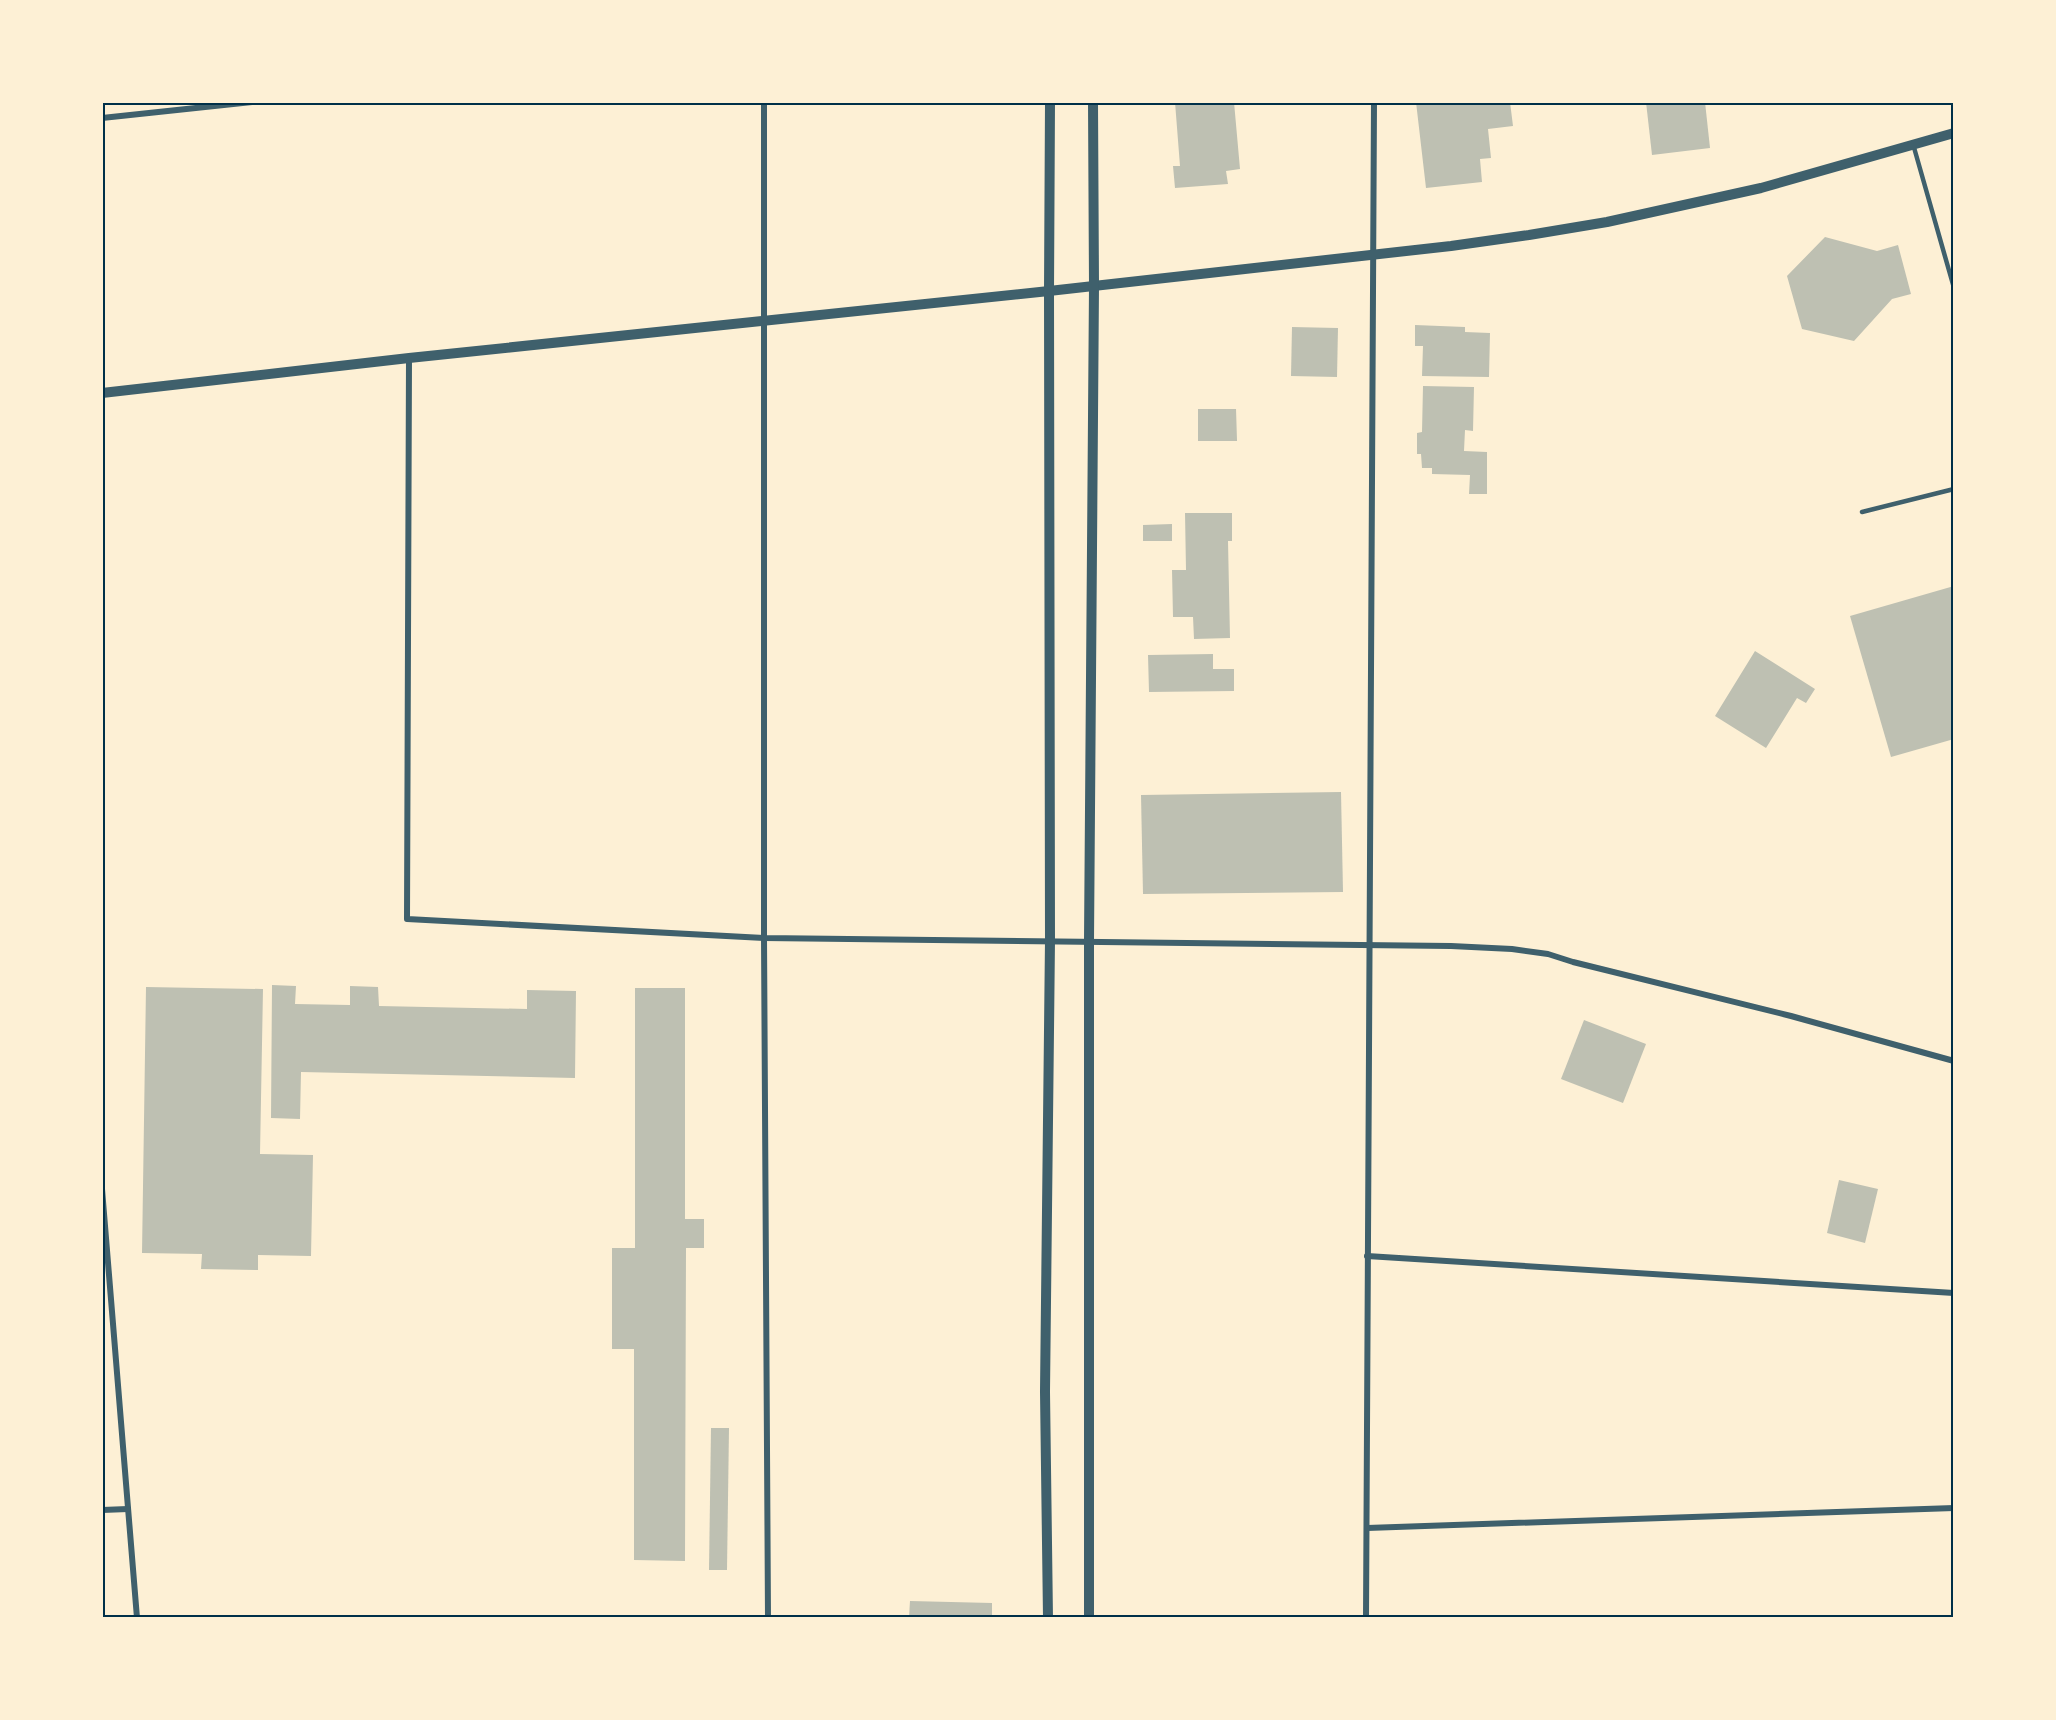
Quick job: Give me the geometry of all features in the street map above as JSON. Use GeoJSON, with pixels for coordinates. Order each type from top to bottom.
{"type":"FeatureCollection","features":[{"type":"Feature","properties":{"kind":"street"},"geometry":{"type":"LineString","coordinates":[[102,118],[252,102]]}},
{"type":"Feature","properties":{"kind":"street"},"geometry":{"type":"LineString","coordinates":[[764,102],[764,938],[768,1618]]}},
{"type":"Feature","properties":{"kind":"street"},"geometry":{"type":"LineString","coordinates":[[1048,1618],[1045,1392],[1050,940],[1048,291],[1050,102]]}},
{"type":"Feature","properties":{"kind":"street"},"geometry":{"type":"LineString","coordinates":[[1089,1618],[1093,102]]}},
{"type":"Feature","properties":{"kind":"street"},"geometry":{"type":"LineString","coordinates":[[1366,1618],[1374,102]]}},
{"type":"Feature","properties":{"kind":"street"},"geometry":{"type":"LineString","coordinates":[[102,393],[409,358],[1094,286],[1507,238],[1607,222],[1761,188],[1954,133]]}},
{"type":"Feature","properties":{"kind":"street"},"geometry":{"type":"LineString","coordinates":[[409,358],[407,919],[764,938],[1369,944],[1512,949],[1548,954],[1572,962],[1791,1016],[1954,1061]]}},
{"type":"Feature","properties":{"kind":"street"},"geometry":{"type":"LineString","coordinates":[[102,1189],[137,1618]]}},
{"type":"Feature","properties":{"kind":"street"},"geometry":{"type":"LineString","coordinates":[[1367,1256],[1954,1293]]}},
{"type":"Feature","properties":{"kind":"street"},"geometry":{"type":"LineString","coordinates":[[1367,1527],[1954,1508]]}},
{"type":"Feature","properties":{"kind":"street"},"geometry":{"type":"LineString","coordinates":[[102,1509],[128,1509]]}},
{"type":"Feature","properties":{"kind":"lane"},"geometry":{"type":"LineString","coordinates":[[1912,144],[1954,288]]}},
{"type":"Feature","properties":{"kind":"lane"},"geometry":{"type":"LineString","coordinates":[[1862,512],[1954,489]]}},
{"type":"Feature","properties":{"kind":"building"},"geometry":{"type":"Polygon","coordinates":[[[1175,102],[1234,102],[1240,169],[1226,171],[1228,184],[1175,188],[1173,166],[1180,166],[1175,102]]]}},
{"type":"Feature","properties":{"kind":"building"},"geometry":{"type":"Polygon","coordinates":[[[1416,102],[1485,102],[1485,105],[1510,102],[1513,126],[1488,129],[1491,158],[1480,159],[1482,182],[1426,188],[1416,102]]]}},
{"type":"Feature","properties":{"kind":"building"},"geometry":{"type":"Polygon","coordinates":[[[1646,102],[1705,102],[1710,148],[1652,155],[1646,102]]]}},
{"type":"Feature","properties":{"kind":"building"},"geometry":{"type":"Polygon","coordinates":[[[1825,237],[1877,251],[1898,245],[1911,294],[1892,299],[1854,341],[1802,329],[1787,276],[1825,237]]]}},
{"type":"Feature","properties":{"kind":"building"},"geometry":{"type":"Polygon","coordinates":[[[1415,325],[1465,327],[1465,332],[1490,333],[1489,377],[1422,376],[1423,346],[1415,346],[1415,325]]]}},
{"type":"Feature","properties":{"kind":"building"},"geometry":{"type":"Polygon","coordinates":[[[1292,327],[1338,328],[1337,377],[1291,376],[1292,327]]]}},
{"type":"Feature","properties":{"kind":"building"},"geometry":{"type":"Polygon","coordinates":[[[1423,386],[1474,387],[1473,431],[1465,430],[1464,451],[1487,452],[1487,494],[1469,494],[1470,475],[1432,474],[1432,468],[1422,468],[1421,454],[1417,454],[1417,433],[1422,432],[1423,386]]]}},
{"type":"Feature","properties":{"kind":"building"},"geometry":{"type":"Polygon","coordinates":[[[1198,409],[1236,409],[1237,441],[1198,441],[1198,409]]]}},
{"type":"Feature","properties":{"kind":"building"},"geometry":{"type":"Polygon","coordinates":[[[1185,513],[1232,513],[1232,541],[1228,541],[1230,638],[1194,639],[1193,617],[1173,617],[1172,570],[1186,570],[1185,513]]]}},
{"type":"Feature","properties":{"kind":"building"},"geometry":{"type":"Polygon","coordinates":[[[1172,524],[1172,541],[1143,541],[1143,525],[1172,524]]]}},
{"type":"Feature","properties":{"kind":"building"},"geometry":{"type":"Polygon","coordinates":[[[1954,586],[1954,739],[1891,757],[1850,616],[1954,586]]]}},
{"type":"Feature","properties":{"kind":"building"},"geometry":{"type":"Polygon","coordinates":[[[1755,651],[1815,689],[1806,703],[1797,698],[1766,748],[1715,716],[1755,651]]]}},
{"type":"Feature","properties":{"kind":"building"},"geometry":{"type":"Polygon","coordinates":[[[1213,654],[1213,669],[1234,669],[1234,691],[1149,692],[1148,655],[1213,654]]]}},
{"type":"Feature","properties":{"kind":"building"},"geometry":{"type":"Polygon","coordinates":[[[1341,792],[1343,892],[1143,894],[1141,795],[1341,792]]]}},
{"type":"Feature","properties":{"kind":"building"},"geometry":{"type":"Polygon","coordinates":[[[272,985],[296,986],[295,1004],[350,1005],[350,986],[378,987],[379,1006],[527,1009],[527,990],[576,991],[575,1078],[301,1072],[300,1119],[271,1118],[272,985]]]}},
{"type":"Feature","properties":{"kind":"building"},"geometry":{"type":"Polygon","coordinates":[[[146,987],[263,989],[260,1154],[313,1155],[311,1256],[258,1255],[258,1270],[201,1269],[202,1254],[142,1253],[146,987]]]}},
{"type":"Feature","properties":{"kind":"building"},"geometry":{"type":"Polygon","coordinates":[[[635,988],[685,988],[685,1219],[704,1219],[704,1248],[686,1248],[685,1561],[634,1560],[634,1349],[612,1349],[612,1248],[635,1248],[635,988]]]}},
{"type":"Feature","properties":{"kind":"building"},"geometry":{"type":"Polygon","coordinates":[[[1584,1020],[1646,1044],[1623,1103],[1561,1079],[1584,1020]]]}},
{"type":"Feature","properties":{"kind":"building"},"geometry":{"type":"Polygon","coordinates":[[[1839,1180],[1878,1189],[1865,1243],[1827,1233],[1839,1180]]]}},
{"type":"Feature","properties":{"kind":"building"},"geometry":{"type":"Polygon","coordinates":[[[711,1428],[729,1428],[727,1570],[709,1570],[711,1428]]]}},
{"type":"Feature","properties":{"kind":"building"},"geometry":{"type":"Polygon","coordinates":[[[910,1601],[992,1603],[992,1618],[909,1618],[910,1601]]]}}]}
